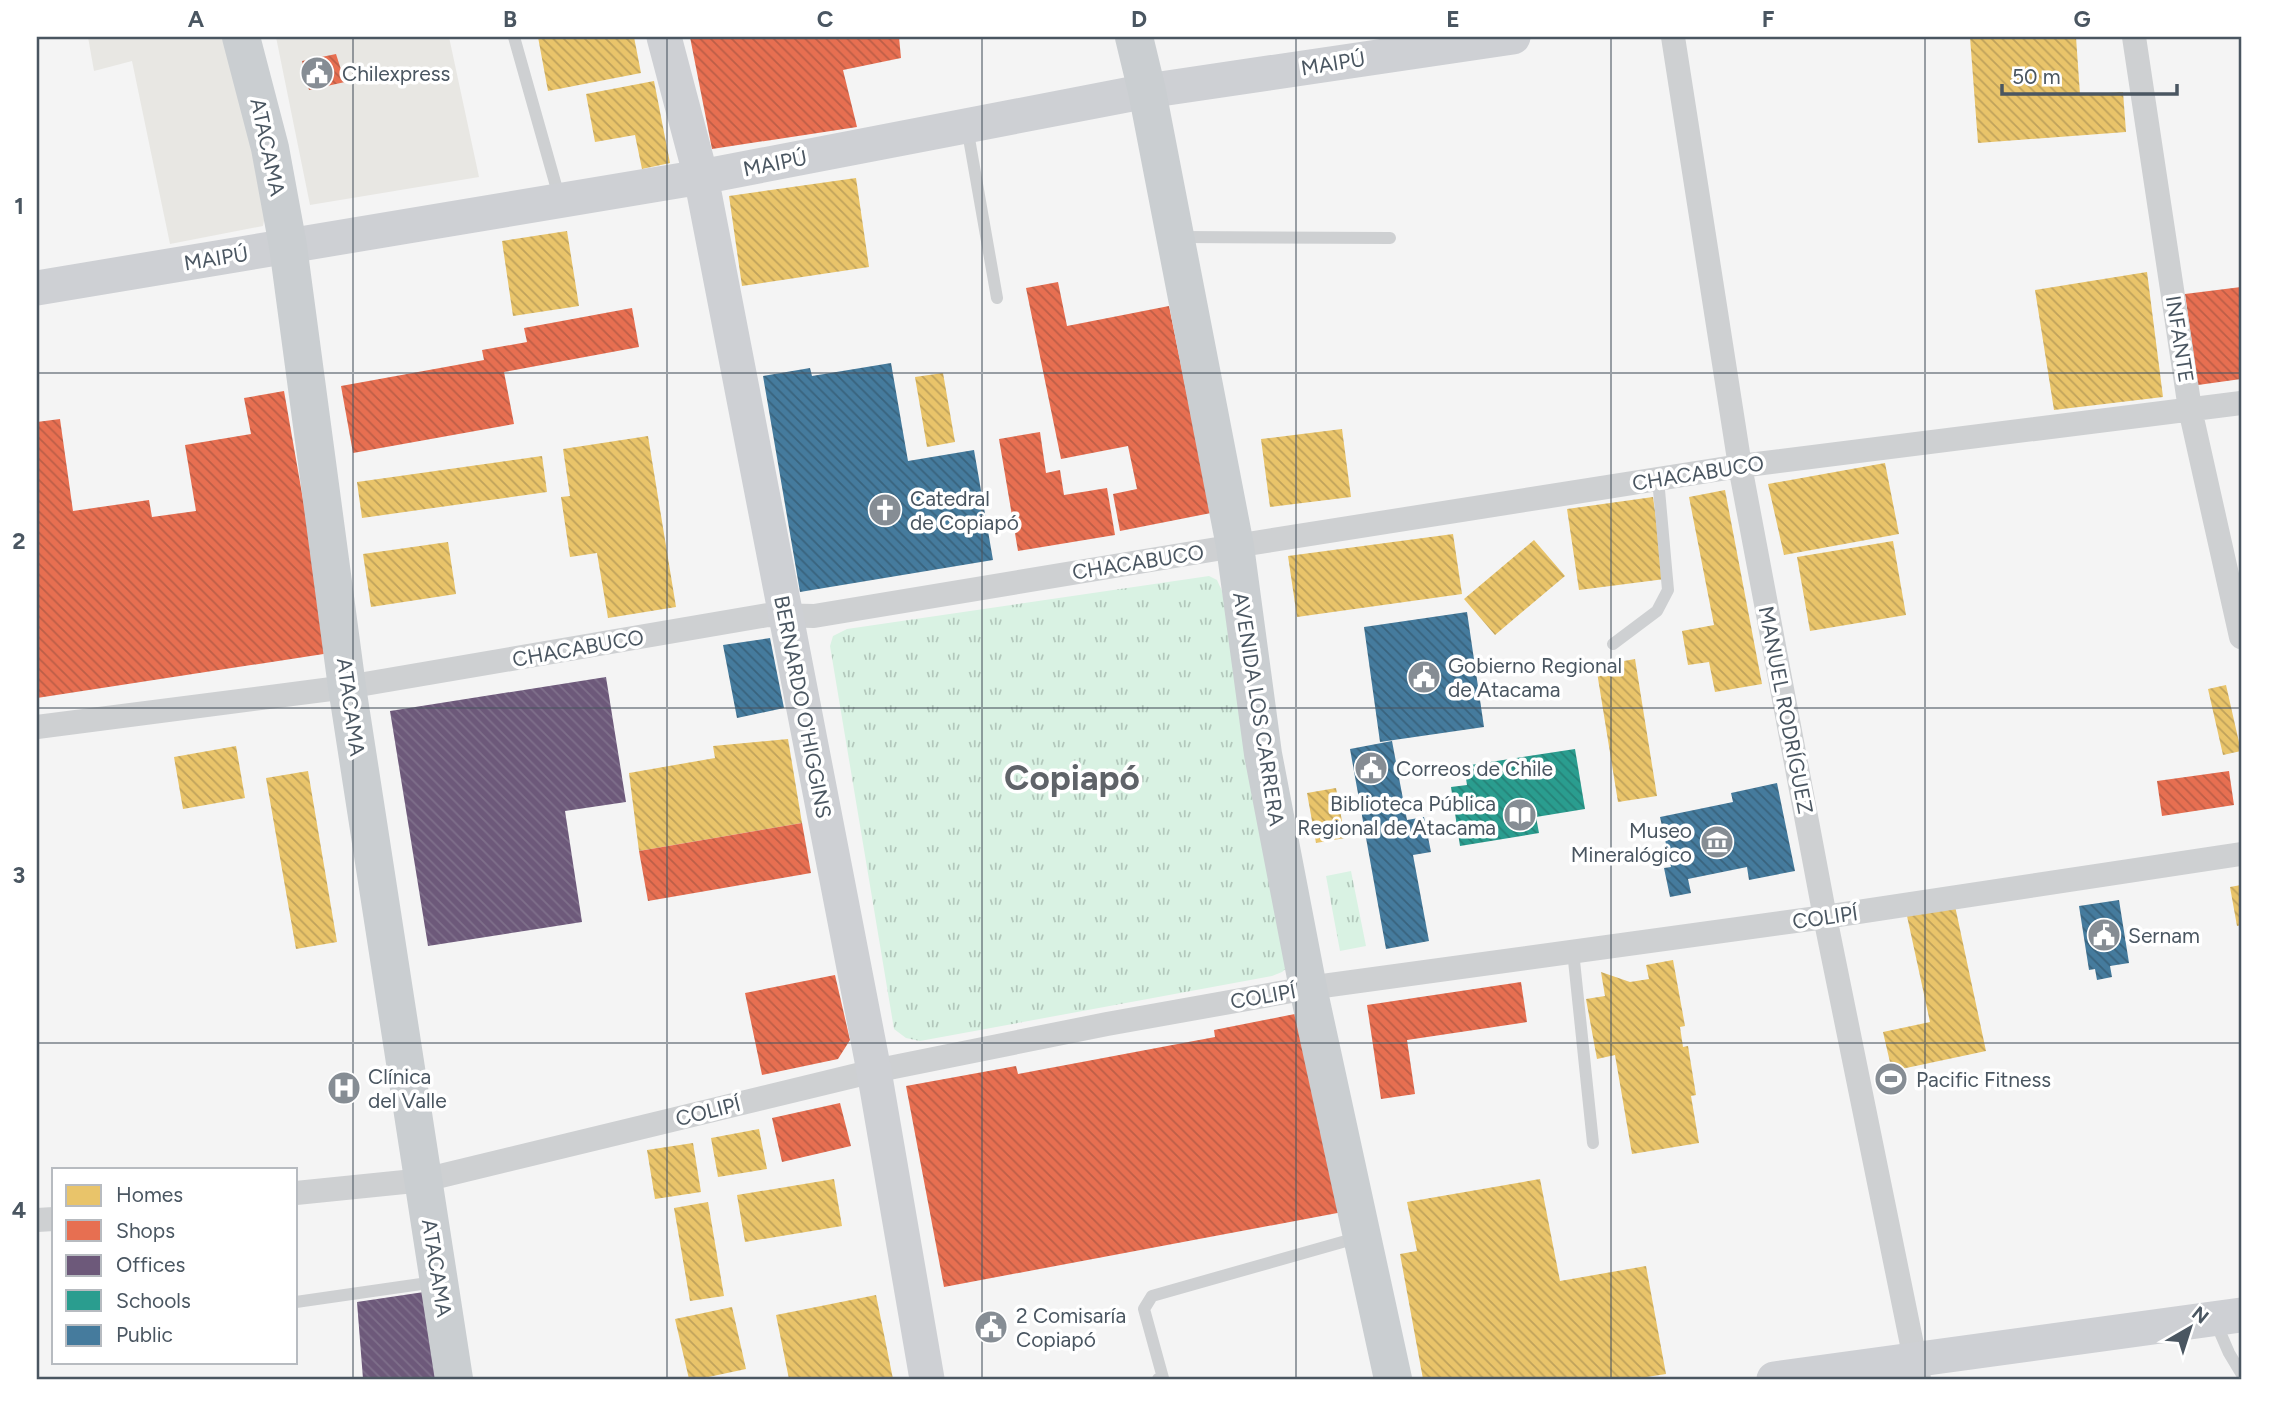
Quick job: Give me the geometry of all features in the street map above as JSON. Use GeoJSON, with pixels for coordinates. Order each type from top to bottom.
{"type":"FeatureCollection","features":[{"type":"Feature","properties":{"kind":"main road","name":"ATACAMA"},"geometry":{"type":"LineString","coordinates":[[241,37],[270,148],[288,246],[347,687],[454,1379]]}},
{"type":"Feature","properties":{"kind":"main road","name":"BERNARDO O'HIGGINS"},"geometry":{"type":"LineString","coordinates":[[664,37],[701,177],[874,1071],[928,1379]]}},
{"type":"Feature","properties":{"kind":"main road","name":"AVENIDA LOS CARRERA"},"geometry":{"type":"LineString","coordinates":[[1134,37],[1147,91],[1235,546],[1263,754],[1308,988],[1393,1379]]}},
{"type":"Feature","properties":{"kind":"main road","name":"MAIPÚ"},"geometry":{"type":"LineString","coordinates":[[37,288],[701,177],[1147,91],[1412,44],[1513,37]]}},
{"type":"Feature","properties":{"kind":"main road"},"geometry":{"type":"LineString","coordinates":[[1774,1379],[1917,1369],[2228,1317]]}},
{"type":"Feature","properties":{"kind":"street","name":"MANUEL RODRÍGUEZ"},"geometry":{"type":"LineString","coordinates":[[1673,37],[1740,466],[1825,917],[1917,1369]]}},
{"type":"Feature","properties":{"kind":"street","name":"INFANTE"},"geometry":{"type":"LineString","coordinates":[[2134,37],[2190,409],[2241,637]]}},
{"type":"Feature","properties":{"kind":"street","name":"CHACABUCO"},"geometry":{"type":"LineString","coordinates":[[37,727],[347,687],[768,615],[814,616],[1740,466],[2241,403]]}},
{"type":"Feature","properties":{"kind":"street","name":"COLIPÍ"},"geometry":{"type":"LineString","coordinates":[[298,1193],[424,1180],[874,1071],[1107,1024],[1308,988],[1825,917],[2241,854]]}},
{"type":"Feature","properties":{"kind":"lane"},"geometry":{"type":"LineString","coordinates":[[514,37],[560,201]]}},
{"type":"Feature","properties":{"kind":"lane"},"geometry":{"type":"LineString","coordinates":[[967,127],[997,298]]}},
{"type":"Feature","properties":{"kind":"lane"},"geometry":{"type":"LineString","coordinates":[[1175,237],[1390,238]]}},
{"type":"Feature","properties":{"kind":"lane"},"geometry":{"type":"LineString","coordinates":[[1613,644],[1657,611],[1668,590],[1658,479]]}},
{"type":"Feature","properties":{"kind":"lane"},"geometry":{"type":"LineString","coordinates":[[1573,951],[1593,1143]]}},
{"type":"Feature","properties":{"kind":"lane"},"geometry":{"type":"LineString","coordinates":[[1158,1379],[1163,1378],[1144,1309],[1152,1296],[1361,1237]]}},
{"type":"Feature","properties":{"kind":"lane"},"geometry":{"type":"LineString","coordinates":[[298,1302],[439,1282]]}},
{"type":"Feature","properties":{"kind":"lane"},"geometry":{"type":"LineString","coordinates":[[2228,1317],[2229,1353],[2241,1373]]}},
{"type":"Feature","properties":{"kind":"shaded area"},"geometry":{"type":"Polygon","coordinates":[[[88,37],[235,37],[268,199],[263,226],[170,244],[132,61],[94,71],[88,37]]]}},
{"type":"Feature","properties":{"kind":"shaded area"},"geometry":{"type":"Polygon","coordinates":[[[276,37],[449,37],[479,177],[310,205],[276,37]]]}},
{"type":"Feature","properties":{"kind":"green space"},"geometry":{"type":"Polygon","coordinates":[[[1209,576],[1217,580],[1222,591],[1290,965],[1272,976],[920,1041],[906,1038],[894,1029],[830,646],[833,636],[847,629],[1209,576]]]}},
{"type":"Feature","properties":{"kind":"green space"},"geometry":{"type":"Polygon","coordinates":[[[1351,871],[1366,946],[1340,951],[1326,876],[1351,871]]]}},
{"type":"Feature","properties":{"kind":"building: Homes"},"geometry":{"type":"Polygon","coordinates":[[[538,37],[634,37],[641,73],[548,91],[538,37]]]}},
{"type":"Feature","properties":{"kind":"building: Homes"},"geometry":{"type":"Polygon","coordinates":[[[1970,37],[2076,37],[2080,95],[2123,92],[2126,132],[1978,143],[1970,37]]]}},
{"type":"Feature","properties":{"kind":"building: Homes"},"geometry":{"type":"Polygon","coordinates":[[[654,81],[670,163],[642,169],[635,135],[595,142],[586,94],[654,81]]]}},
{"type":"Feature","properties":{"kind":"building: Homes"},"geometry":{"type":"Polygon","coordinates":[[[856,178],[869,267],[742,286],[729,196],[856,178]]]}},
{"type":"Feature","properties":{"kind":"building: Homes"},"geometry":{"type":"Polygon","coordinates":[[[567,231],[579,306],[513,316],[502,241],[567,231]]]}},
{"type":"Feature","properties":{"kind":"building: Homes"},"geometry":{"type":"Polygon","coordinates":[[[2147,272],[2163,397],[2054,410],[2035,290],[2147,272]]]}},
{"type":"Feature","properties":{"kind":"building: Homes"},"geometry":{"type":"Polygon","coordinates":[[[943,373],[955,442],[927,447],[915,377],[943,373]]]}},
{"type":"Feature","properties":{"kind":"building: Homes"},"geometry":{"type":"Polygon","coordinates":[[[1342,429],[1351,497],[1270,507],[1261,439],[1342,429]]]}},
{"type":"Feature","properties":{"kind":"building: Homes"},"geometry":{"type":"Polygon","coordinates":[[[648,436],[676,607],[608,618],[597,553],[570,557],[561,497],[570,496],[563,449],[648,436]]]}},
{"type":"Feature","properties":{"kind":"building: Homes"},"geometry":{"type":"Polygon","coordinates":[[[542,456],[547,492],[362,518],[357,482],[542,456]]]}},
{"type":"Feature","properties":{"kind":"building: Homes"},"geometry":{"type":"Polygon","coordinates":[[[1885,463],[1899,534],[1784,555],[1768,484],[1885,463]]]}},
{"type":"Feature","properties":{"kind":"building: Homes"},"geometry":{"type":"Polygon","coordinates":[[[1725,490],[1762,684],[1715,692],[1709,662],[1688,665],[1682,631],[1714,625],[1689,497],[1725,490]]]}},
{"type":"Feature","properties":{"kind":"building: Homes"},"geometry":{"type":"Polygon","coordinates":[[[1653,497],[1665,579],[1579,590],[1567,509],[1653,497]]]}},
{"type":"Feature","properties":{"kind":"building: Homes"},"geometry":{"type":"Polygon","coordinates":[[[1453,534],[1462,594],[1297,617],[1288,556],[1453,534]]]}},
{"type":"Feature","properties":{"kind":"building: Homes"},"geometry":{"type":"Polygon","coordinates":[[[1534,540],[1565,576],[1495,635],[1464,599],[1534,540]]]}},
{"type":"Feature","properties":{"kind":"building: Homes"},"geometry":{"type":"Polygon","coordinates":[[[1893,541],[1906,615],[1810,631],[1797,557],[1893,541]]]}},
{"type":"Feature","properties":{"kind":"building: Homes"},"geometry":{"type":"Polygon","coordinates":[[[448,542],[456,594],[371,607],[363,554],[448,542]]]}},
{"type":"Feature","properties":{"kind":"building: Homes"},"geometry":{"type":"Polygon","coordinates":[[[1635,659],[1657,796],[1618,802],[1596,666],[1635,659]]]}},
{"type":"Feature","properties":{"kind":"building: Homes"},"geometry":{"type":"Polygon","coordinates":[[[2226,685],[2241,751],[2223,755],[2208,689],[2226,685]]]}},
{"type":"Feature","properties":{"kind":"building: Homes"},"geometry":{"type":"Polygon","coordinates":[[[788,739],[802,823],[639,851],[629,773],[715,758],[713,746],[788,739]]]}},
{"type":"Feature","properties":{"kind":"building: Homes"},"geometry":{"type":"Polygon","coordinates":[[[236,746],[245,798],[183,809],[174,757],[236,746]]]}},
{"type":"Feature","properties":{"kind":"building: Homes"},"geometry":{"type":"Polygon","coordinates":[[[308,771],[337,942],[296,949],[266,778],[308,771]]]}},
{"type":"Feature","properties":{"kind":"building: Homes"},"geometry":{"type":"Polygon","coordinates":[[[1336,788],[1345,838],[1316,843],[1307,793],[1336,788]]]}},
{"type":"Feature","properties":{"kind":"building: Homes"},"geometry":{"type":"Polygon","coordinates":[[[2241,885],[2241,925],[2237,926],[2230,887],[2241,885]]]}},
{"type":"Feature","properties":{"kind":"building: Homes"},"geometry":{"type":"Polygon","coordinates":[[[1955,906],[1986,1051],[1892,1071],[1883,1032],[1930,1022],[1907,916],[1955,906]]]}},
{"type":"Feature","properties":{"kind":"building: Homes"},"geometry":{"type":"Polygon","coordinates":[[[1673,960],[1685,1026],[1680,1027],[1683,1047],[1688,1046],[1696,1095],[1691,1096],[1699,1143],[1632,1154],[1615,1055],[1597,1059],[1586,999],[1605,996],[1601,972],[1630,982],[1649,979],[1646,965],[1673,960]]]}},
{"type":"Feature","properties":{"kind":"building: Homes"},"geometry":{"type":"Polygon","coordinates":[[[759,1129],[767,1169],[718,1177],[711,1138],[759,1129]]]}},
{"type":"Feature","properties":{"kind":"building: Homes"},"geometry":{"type":"Polygon","coordinates":[[[693,1143],[701,1192],[655,1199],[647,1150],[693,1143]]]}},
{"type":"Feature","properties":{"kind":"building: Homes"},"geometry":{"type":"Polygon","coordinates":[[[834,1179],[842,1226],[745,1242],[737,1195],[834,1179]]]}},
{"type":"Feature","properties":{"kind":"building: Homes"},"geometry":{"type":"Polygon","coordinates":[[[1540,1179],[1560,1281],[1646,1266],[1666,1374],[1634,1379],[1423,1379],[1400,1254],[1417,1251],[1407,1202],[1540,1179]]]}},
{"type":"Feature","properties":{"kind":"building: Homes"},"geometry":{"type":"Polygon","coordinates":[[[708,1202],[724,1296],[690,1301],[674,1208],[708,1202]]]}},
{"type":"Feature","properties":{"kind":"building: Homes"},"geometry":{"type":"Polygon","coordinates":[[[876,1295],[893,1379],[789,1379],[776,1315],[876,1295]]]}},
{"type":"Feature","properties":{"kind":"building: Homes"},"geometry":{"type":"Polygon","coordinates":[[[732,1307],[746,1369],[689,1379],[675,1319],[732,1307]]]}},
{"type":"Feature","properties":{"kind":"building: Shops"},"geometry":{"type":"Polygon","coordinates":[[[690,37],[899,37],[901,58],[843,70],[857,127],[712,149],[690,37]]]}},
{"type":"Feature","properties":{"kind":"building: Shops"},"geometry":{"type":"Polygon","coordinates":[[[336,54],[345,82],[309,90],[302,61],[336,54]]]}},
{"type":"Feature","properties":{"kind":"building: Shops"},"geometry":{"type":"Polygon","coordinates":[[[1058,282],[1067,326],[1169,306],[1211,513],[1120,531],[1113,494],[1137,489],[1128,446],[1061,459],[1026,288],[1058,282]]]}},
{"type":"Feature","properties":{"kind":"building: Shops"},"geometry":{"type":"Polygon","coordinates":[[[2241,287],[2241,379],[2198,385],[2185,294],[2241,287]]]}},
{"type":"Feature","properties":{"kind":"building: Shops"},"geometry":{"type":"Polygon","coordinates":[[[632,308],[639,347],[504,372],[514,424],[353,453],[341,386],[484,360],[482,350],[527,342],[524,328],[632,308]]]}},
{"type":"Feature","properties":{"kind":"building: Shops"},"geometry":{"type":"Polygon","coordinates":[[[284,391],[330,653],[37,698],[37,422],[60,419],[73,511],[149,500],[152,517],[196,511],[185,445],[251,434],[244,398],[284,391]]]}},
{"type":"Feature","properties":{"kind":"building: Shops"},"geometry":{"type":"Polygon","coordinates":[[[1040,432],[1046,473],[1060,470],[1064,495],[1107,488],[1115,535],[1018,551],[999,439],[1040,432]]]}},
{"type":"Feature","properties":{"kind":"building: Shops"},"geometry":{"type":"Polygon","coordinates":[[[2229,771],[2234,805],[2162,816],[2157,781],[2229,771]]]}},
{"type":"Feature","properties":{"kind":"building: Shops"},"geometry":{"type":"Polygon","coordinates":[[[802,823],[811,873],[648,901],[639,851],[802,823]]]}},
{"type":"Feature","properties":{"kind":"building: Shops"},"geometry":{"type":"Polygon","coordinates":[[[835,975],[850,1040],[838,1059],[762,1075],[745,993],[835,975]]]}},
{"type":"Feature","properties":{"kind":"building: Shops"},"geometry":{"type":"Polygon","coordinates":[[[1521,982],[1527,1022],[1407,1040],[1415,1094],[1381,1099],[1367,1005],[1521,982]]]}},
{"type":"Feature","properties":{"kind":"building: Shops"},"geometry":{"type":"Polygon","coordinates":[[[1310,1011],[1348,1211],[944,1287],[906,1086],[1016,1066],[1018,1074],[1215,1037],[1214,1030],[1310,1011]]]}},
{"type":"Feature","properties":{"kind":"building: Shops"},"geometry":{"type":"Polygon","coordinates":[[[840,1103],[851,1146],[782,1162],[772,1118],[840,1103]]]}},
{"type":"Feature","properties":{"kind":"building: Offices"},"geometry":{"type":"Polygon","coordinates":[[[606,677],[626,802],[565,811],[582,922],[428,946],[390,711],[606,677]]]}},
{"type":"Feature","properties":{"kind":"building: Offices"},"geometry":{"type":"Polygon","coordinates":[[[424,1292],[440,1379],[363,1379],[357,1302],[424,1292]]]}},
{"type":"Feature","properties":{"kind":"building: Schools"},"geometry":{"type":"Polygon","coordinates":[[[1575,749],[1585,809],[1536,817],[1539,833],[1460,846],[1451,787],[1467,785],[1464,766],[1575,749]]]}},
{"type":"Feature","properties":{"kind":"building: Public","name":"Catedral de Copiapó"},"geometry":{"type":"Polygon","coordinates":[[[891,363],[908,461],[974,450],[993,560],[800,592],[763,376],[810,368],[812,376],[891,363]]]}},
{"type":"Feature","properties":{"kind":"building: Public","name":"Gobierno Regional de Atacama"},"geometry":{"type":"Polygon","coordinates":[[[1467,612],[1484,727],[1380,742],[1364,627],[1467,612]]]}},
{"type":"Feature","properties":{"kind":"building: Public"},"geometry":{"type":"Polygon","coordinates":[[[770,638],[784,708],[737,718],[723,645],[770,638]]]}},
{"type":"Feature","properties":{"kind":"building: Public"},"geometry":{"type":"Polygon","coordinates":[[[1392,741],[1407,820],[1424,817],[1431,852],[1413,855],[1429,941],[1386,949],[1350,749],[1392,741]]]}},
{"type":"Feature","properties":{"kind":"building: Public"},"geometry":{"type":"Polygon","coordinates":[[[1777,783],[1795,871],[1749,880],[1747,867],[1688,879],[1691,893],[1670,897],[1664,868],[1671,867],[1660,817],[1733,802],[1731,793],[1777,783]]]}},
{"type":"Feature","properties":{"kind":"building: Public","name":"Sernam"},"geometry":{"type":"Polygon","coordinates":[[[2119,900],[2129,963],[2110,966],[2112,977],[2097,980],[2095,969],[2089,970],[2079,906],[2119,900]]]}},
{"type":"Feature","properties":{"kind":"place","name":"Chilexpress"},"geometry":{"type":"Point","coordinates":[317,73]}},
{"type":"Feature","properties":{"kind":"place","name":"Catedral de Copiapó"},"geometry":{"type":"Point","coordinates":[885,510]}},
{"type":"Feature","properties":{"kind":"place","name":"Gobierno Regional de Atacama"},"geometry":{"type":"Point","coordinates":[1424,677]}},
{"type":"Feature","properties":{"kind":"place","name":"Correos de Chile"},"geometry":{"type":"Point","coordinates":[1371,768]}},
{"type":"Feature","properties":{"kind":"place","name":"Biblioteca Pública Regional de Atacama"},"geometry":{"type":"Point","coordinates":[1520,815]}},
{"type":"Feature","properties":{"kind":"place","name":"Museo Mineralógico"},"geometry":{"type":"Point","coordinates":[1717,842]}},
{"type":"Feature","properties":{"kind":"place","name":"Sernam"},"geometry":{"type":"Point","coordinates":[2104,935]}},
{"type":"Feature","properties":{"kind":"place","name":"Pacific Fitness"},"geometry":{"type":"Point","coordinates":[1891,1079]}},
{"type":"Feature","properties":{"kind":"place","name":"Clínica del Valle"},"geometry":{"type":"Point","coordinates":[344,1088]}},
{"type":"Feature","properties":{"kind":"place","name":"2 Comisaría Copiapó"},"geometry":{"type":"Point","coordinates":[991,1327]}},
{"type":"Feature","properties":{"kind":"district","name":"Copiapó"},"geometry":{"type":"Point","coordinates":[1072,778]}}]}
